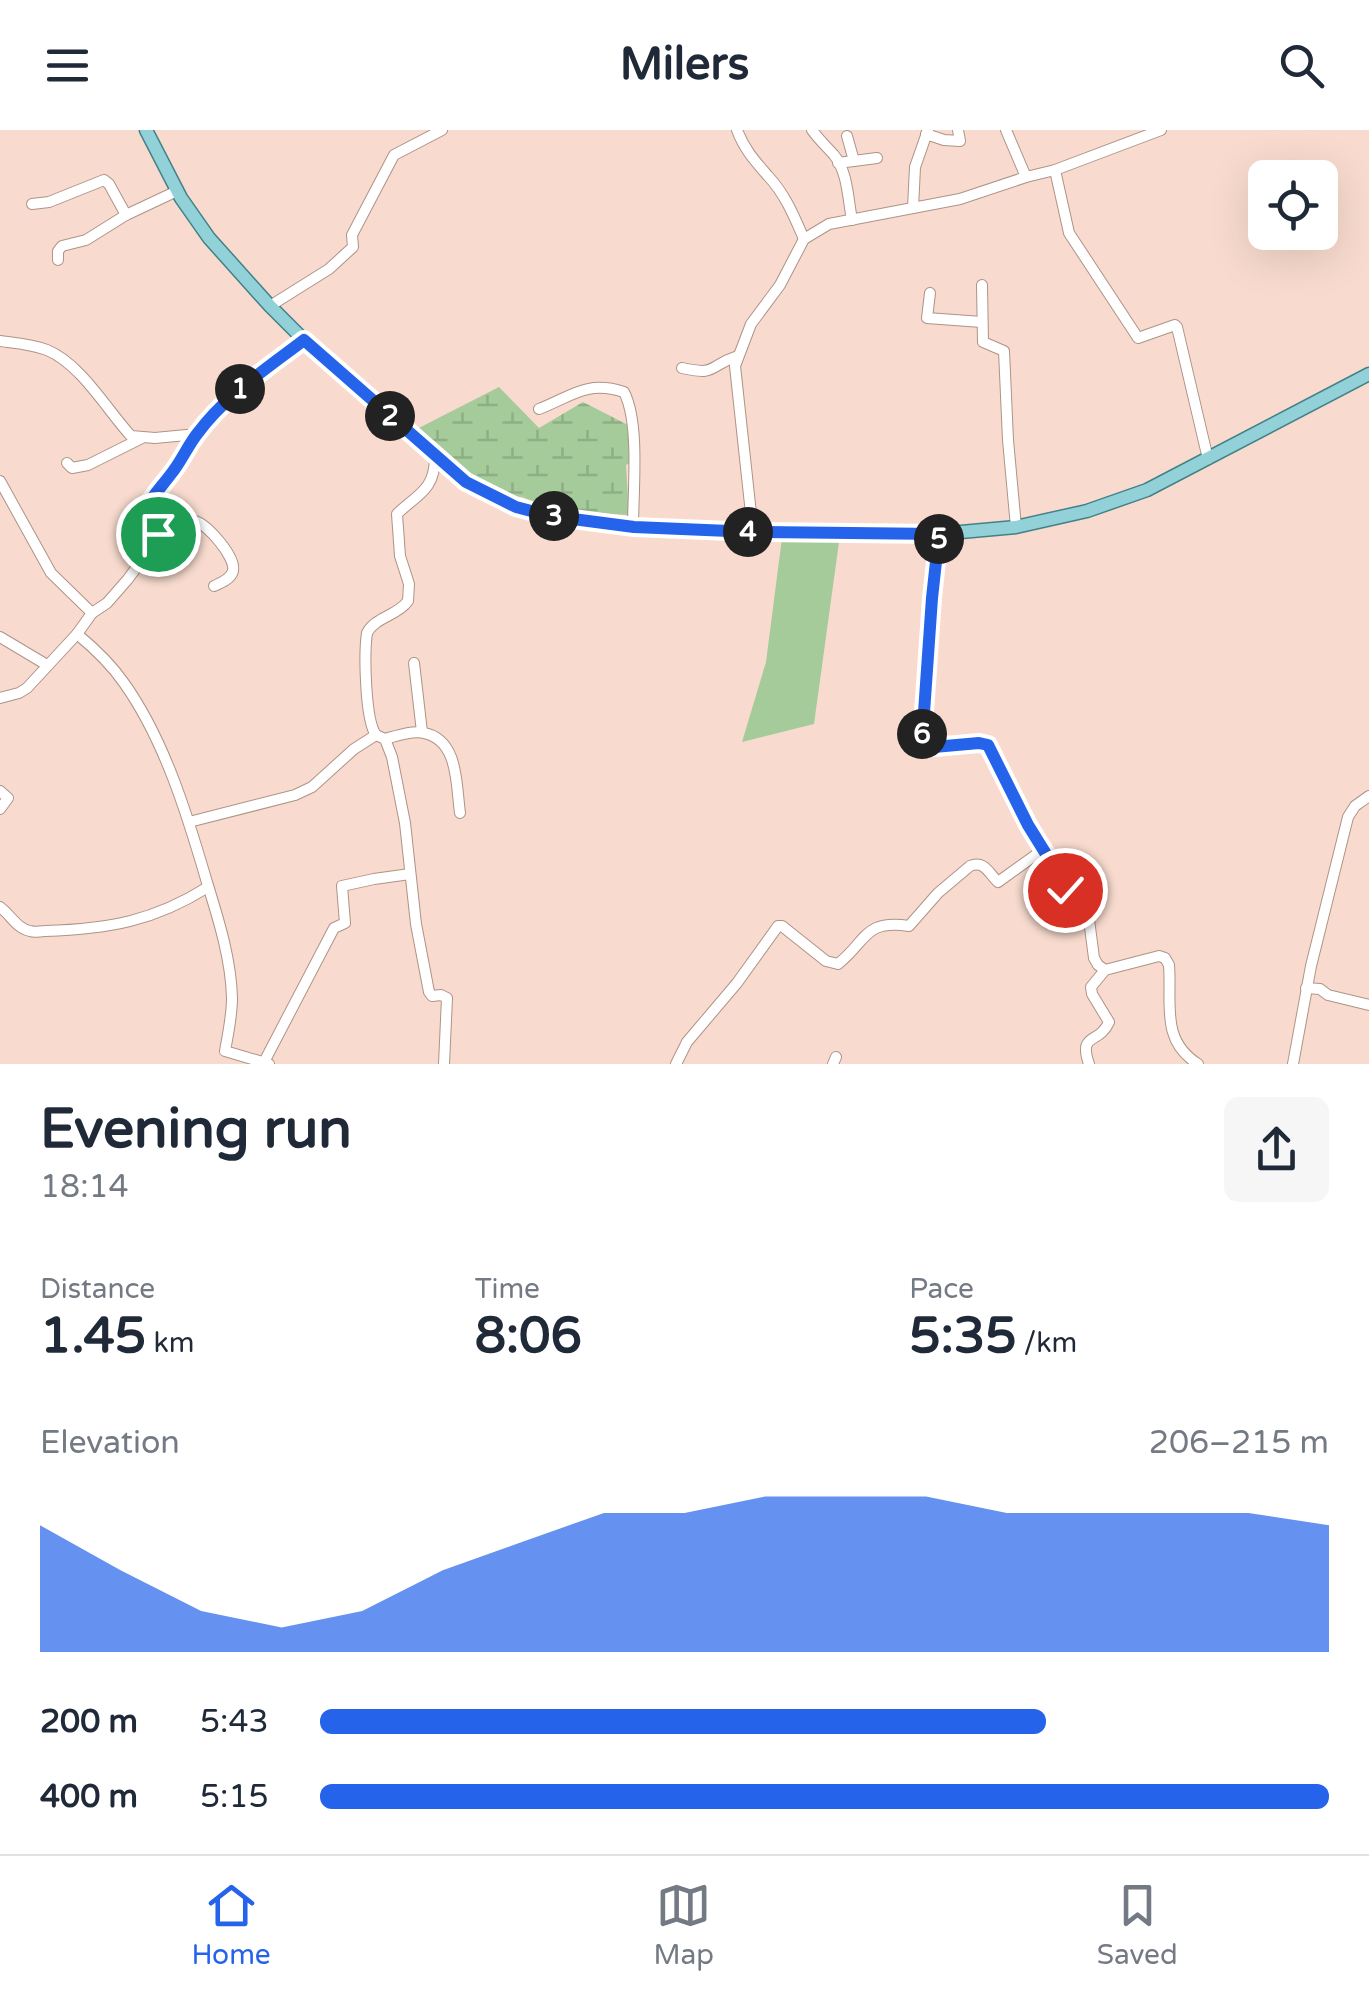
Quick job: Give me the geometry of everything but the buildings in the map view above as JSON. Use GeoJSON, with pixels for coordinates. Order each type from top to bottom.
{"type":"FeatureCollection","features":[{"type":"Feature","properties":{"kind":"main road"},"geometry":{"type":"LineString","coordinates":[[146,130],[177,190],[209,238],[304,340],[466,482],[516,507],[550,516],[634,527],[753,532],[939,534],[1016,527],[1087,511],[1147,490],[1369,374]]}},
{"type":"Feature","properties":{"kind":"street"},"geometry":{"type":"LineString","coordinates":[[270,306],[329,269],[353,248],[352,235],[394,156],[442,130]]}},
{"type":"Feature","properties":{"kind":"street"},"geometry":{"type":"LineString","coordinates":[[736,130],[745,149],[791,208],[804,238]]}},
{"type":"Feature","properties":{"kind":"street"},"geometry":{"type":"LineString","coordinates":[[812,130],[836,157],[852,220]]}},
{"type":"Feature","properties":{"kind":"street"},"geometry":{"type":"LineString","coordinates":[[913,208],[915,167],[927,132],[944,140],[960,140],[958,130]]}},
{"type":"Feature","properties":{"kind":"street"},"geometry":{"type":"LineString","coordinates":[[1006,130],[1026,177]]}},
{"type":"Feature","properties":{"kind":"street"},"geometry":{"type":"LineString","coordinates":[[753,532],[736,366],[751,324],[780,285],[804,238],[829,224],[960,198],[1054,170],[1162,130]]}},
{"type":"Feature","properties":{"kind":"street"},"geometry":{"type":"LineString","coordinates":[[847,136],[854,161]]}},
{"type":"Feature","properties":{"kind":"street"},"geometry":{"type":"LineString","coordinates":[[838,163],[877,158]]}},
{"type":"Feature","properties":{"kind":"street"},"geometry":{"type":"LineString","coordinates":[[1054,170],[1068,233],[1138,338],[1178,327],[1208,459]]}},
{"type":"Feature","properties":{"kind":"street"},"geometry":{"type":"LineString","coordinates":[[32,204],[49,202],[104,180],[126,216]]}},
{"type":"Feature","properties":{"kind":"street"},"geometry":{"type":"LineString","coordinates":[[58,260],[62,246],[86,240],[177,190]]}},
{"type":"Feature","properties":{"kind":"street"},"geometry":{"type":"LineString","coordinates":[[982,285],[983,343],[1004,351],[1016,527]]}},
{"type":"Feature","properties":{"kind":"street"},"geometry":{"type":"LineString","coordinates":[[930,293],[927,318],[982,322]]}},
{"type":"Feature","properties":{"kind":"street"},"geometry":{"type":"LineString","coordinates":[[0,698],[22,692],[134,572],[143,554],[147,505],[197,434],[234,394],[304,340]]}},
{"type":"Feature","properties":{"kind":"street"},"geometry":{"type":"LineString","coordinates":[[0,341],[32,345],[61,357],[96,392],[130,436],[197,434]]}},
{"type":"Feature","properties":{"kind":"street"},"geometry":{"type":"LineString","coordinates":[[682,368],[702,373],[738,356]]}},
{"type":"Feature","properties":{"kind":"street"},"geometry":{"type":"LineString","coordinates":[[540,410],[587,387],[606,386],[624,392],[633,422],[634,527]]}},
{"type":"Feature","properties":{"kind":"street"},"geometry":{"type":"LineString","coordinates":[[67,462],[72,468],[88,465],[142,438]]}},
{"type":"Feature","properties":{"kind":"street"},"geometry":{"type":"LineString","coordinates":[[435,457],[435,471],[416,501],[396,514],[408,602],[367,630],[365,645],[369,716],[372,732],[389,746],[405,824],[419,946],[430,994],[448,998],[444,1064]]}},
{"type":"Feature","properties":{"kind":"street"},"geometry":{"type":"LineString","coordinates":[[0,482],[51,573],[92,613]]}},
{"type":"Feature","properties":{"kind":"street"},"geometry":{"type":"LineString","coordinates":[[145,537],[195,521],[202,523],[218,541],[233,570],[230,577],[214,586]]}},
{"type":"Feature","properties":{"kind":"street"},"geometry":{"type":"LineString","coordinates":[[939,534],[922,741],[934,747],[988,745],[1062,887],[1088,912],[1094,958],[1105,970]]}},
{"type":"Feature","properties":{"kind":"street"},"geometry":{"type":"LineString","coordinates":[[76,634],[108,663],[132,695],[155,737],[189,822],[224,940],[230,982],[225,1051],[266,1064],[334,928],[345,923],[342,886],[410,874]]}},
{"type":"Feature","properties":{"kind":"street"},"geometry":{"type":"LineString","coordinates":[[0,637],[47,665]]}},
{"type":"Feature","properties":{"kind":"street"},"geometry":{"type":"LineString","coordinates":[[414,663],[422,732]]}},
{"type":"Feature","properties":{"kind":"street"},"geometry":{"type":"LineString","coordinates":[[189,822],[295,795],[312,787],[354,749],[380,737],[422,732],[450,750],[460,814]]}},
{"type":"Feature","properties":{"kind":"street"},"geometry":{"type":"LineString","coordinates":[[0,791],[8,798],[0,810]]}},
{"type":"Feature","properties":{"kind":"street"},"geometry":{"type":"LineString","coordinates":[[1293,1064],[1306,988],[1348,817],[1369,796]]}},
{"type":"Feature","properties":{"kind":"street"},"geometry":{"type":"LineString","coordinates":[[676,1064],[687,1042],[778,926],[826,961],[838,964],[865,934],[894,922],[909,926],[938,893],[970,866],[986,867],[998,882],[1044,849]]}},
{"type":"Feature","properties":{"kind":"street"},"geometry":{"type":"LineString","coordinates":[[0,908],[30,932],[102,928],[152,914],[191,898],[208,886]]}},
{"type":"Feature","properties":{"kind":"street"},"geometry":{"type":"LineString","coordinates":[[1089,1064],[1085,1045],[1104,1031],[1109,1022],[1090,990],[1105,970],[1156,956],[1165,958],[1169,966],[1168,1018],[1180,1048],[1198,1064]]}},
{"type":"Feature","properties":{"kind":"street"},"geometry":{"type":"LineString","coordinates":[[1306,988],[1369,1005]]}},
{"type":"Feature","properties":{"kind":"green space"},"geometry":{"type":"Polygon","coordinates":[[[499,387],[539,428],[583,402],[630,426],[630,463],[626,465],[629,515],[557,511],[522,497],[500,495],[458,471],[411,432],[499,387]]]}},
{"type":"Feature","properties":{"kind":"green space"},"geometry":{"type":"Polygon","coordinates":[[[782,538],[839,542],[814,724],[742,742],[766,662],[782,538]]]}},
{"type":"Feature","properties":{"kind":"route"},"geometry":{"type":"LineString","coordinates":[[158,534],[145,537],[147,505],[197,434],[234,394],[304,340],[466,482],[516,507],[550,516],[634,527],[939,534],[922,741],[934,747],[988,745],[1065,890]]}}]}
